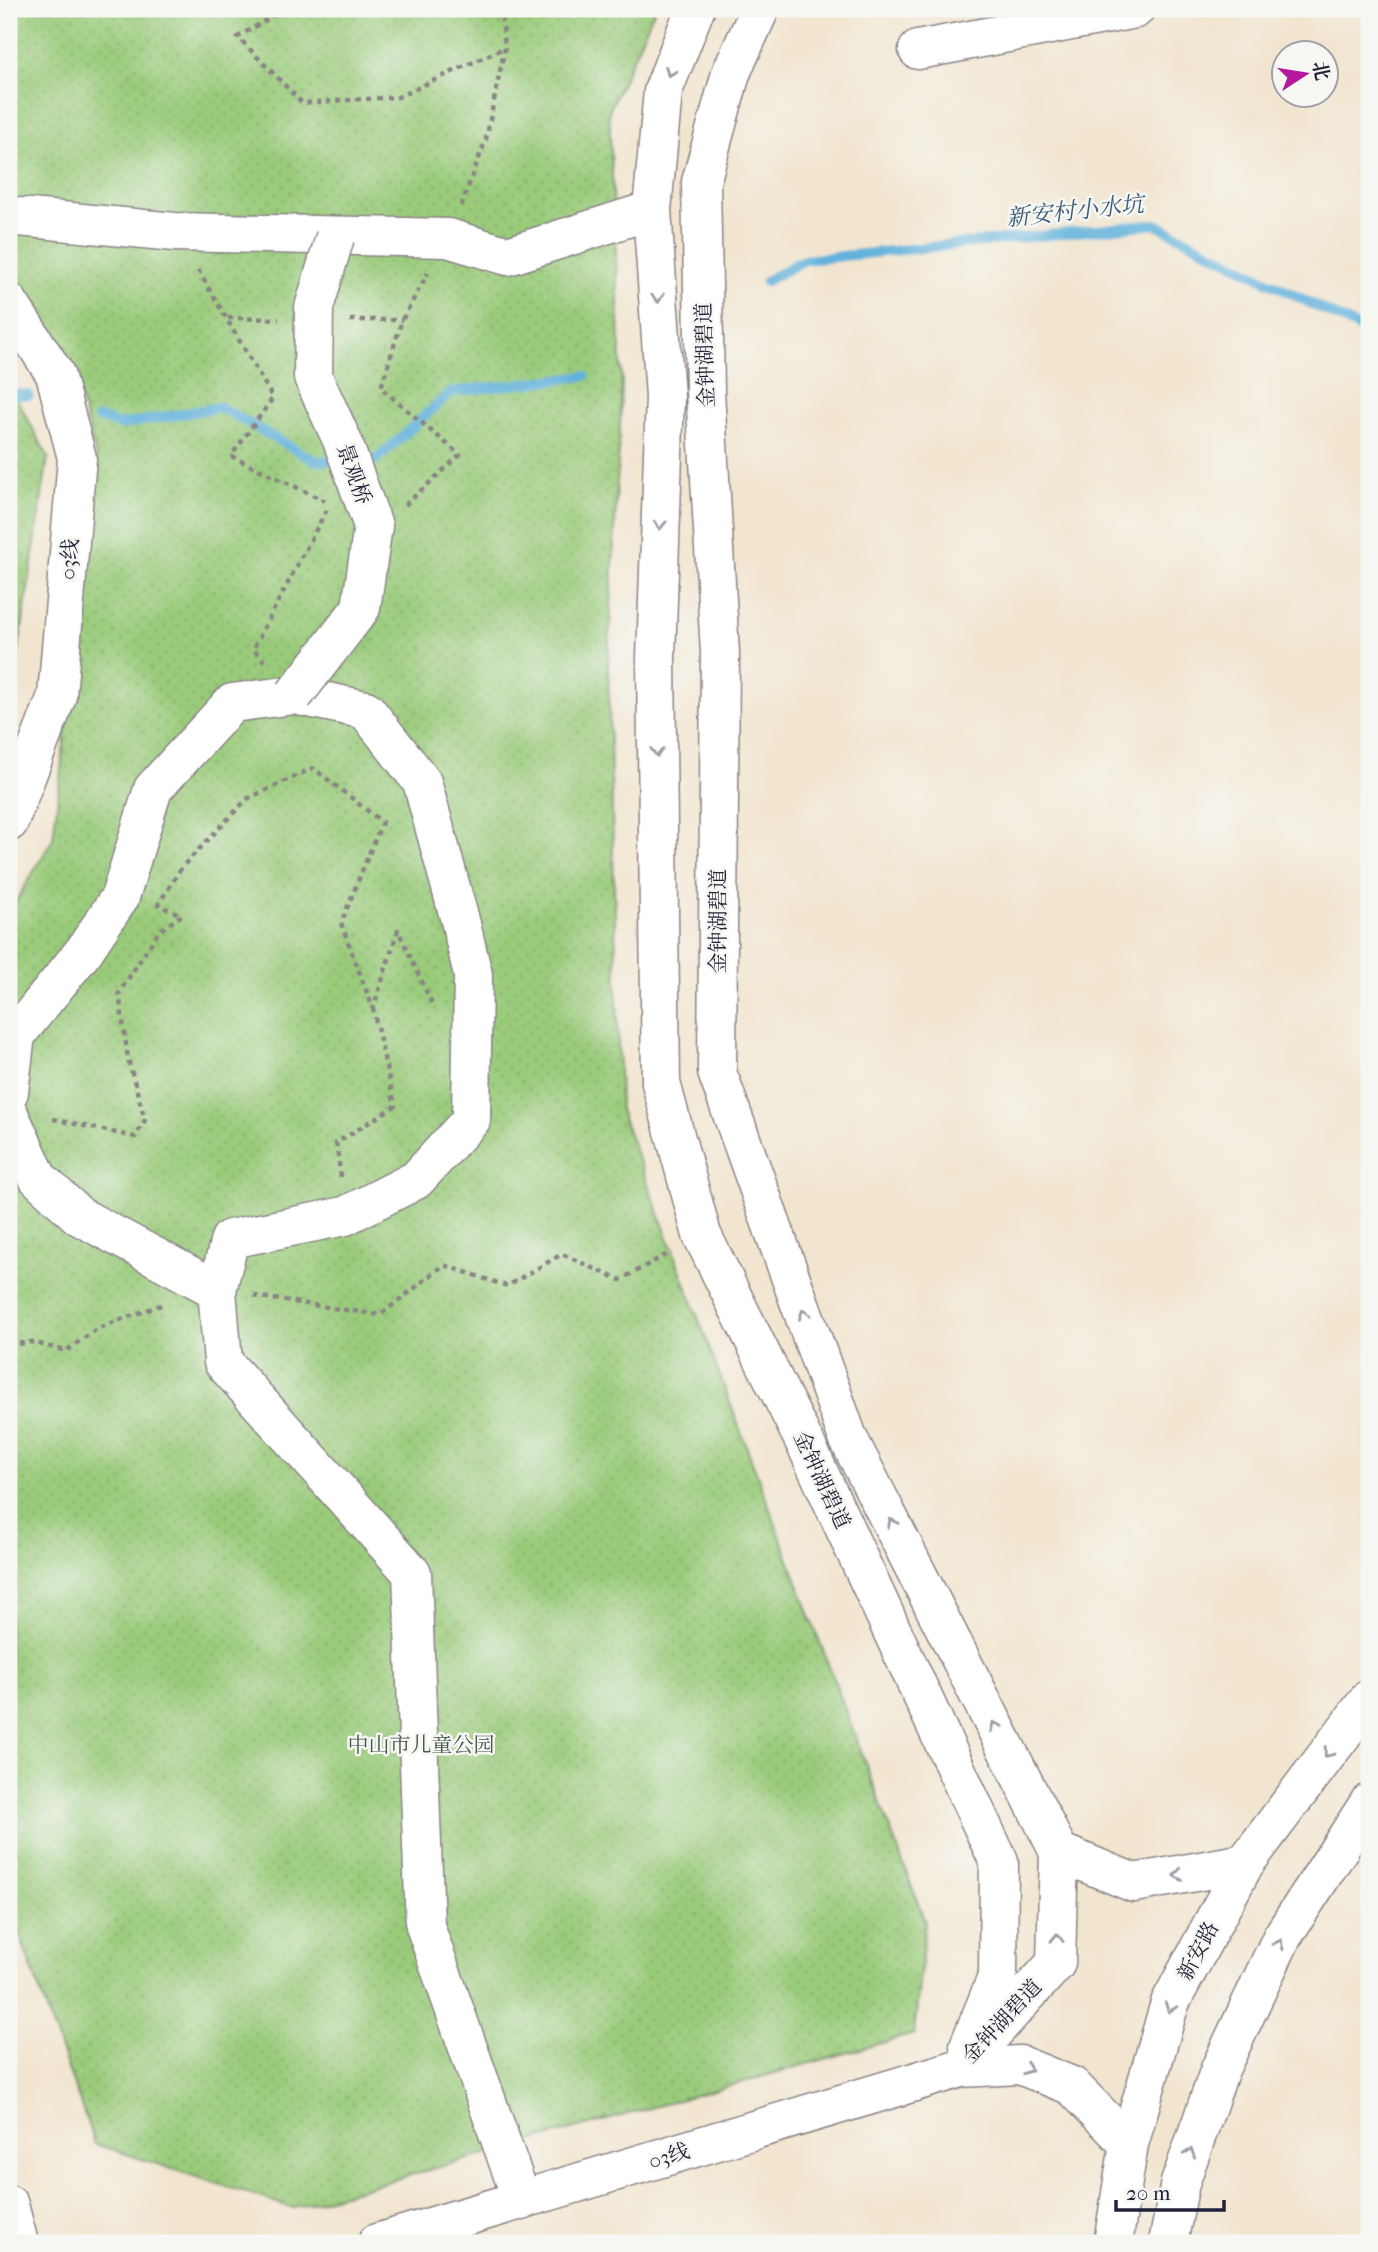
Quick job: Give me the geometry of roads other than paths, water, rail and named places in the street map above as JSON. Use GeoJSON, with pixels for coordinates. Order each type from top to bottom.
{"type":"FeatureCollection","features":[{"type":"Feature","properties":{"kind":"street","name":"金钟湖碧道"},"geometry":{"type":"LineString","coordinates":[[695,9],[663,91],[652,210],[664,397],[656,659],[661,1083],[702,1235],[808,1449],[999,1862],[998,1975],[961,2068]]}},
{"type":"Feature","properties":{"kind":"street","name":"金钟湖碧道"},"geometry":{"type":"LineString","coordinates":[[761,9],[731,74],[701,183],[705,391],[720,653],[717,1072],[848,1438],[1059,1852],[1056,1963],[961,2068]]}},
{"type":"Feature","properties":{"kind":"street"},"geometry":{"type":"LineString","coordinates":[[918,50],[1135,9]]}},
{"type":"Feature","properties":{"kind":"street"},"geometry":{"type":"LineString","coordinates":[[9,216],[175,233],[448,238],[508,256],[652,210]]}},
{"type":"Feature","properties":{"kind":"street","name":"景观桥"},"geometry":{"type":"LineString","coordinates":[[294,695],[360,608],[373,526],[342,440],[313,377],[314,308],[335,237]]}},
{"type":"Feature","properties":{"kind":"street","name":"03线"},"geometry":{"type":"LineString","coordinates":[[9,303],[55,374],[77,458],[57,696],[9,822]]}},
{"type":"Feature","properties":{"kind":"street"},"geometry":{"type":"LineString","coordinates":[[9,1092],[16,1035],[84,951],[120,897],[153,789],[232,703],[294,695],[366,710],[422,782],[473,975],[471,1120],[416,1180],[345,1216],[230,1239],[217,1290],[223,1362],[412,1573],[425,1926],[522,2201]]}},
{"type":"Feature","properties":{"kind":"street"},"geometry":{"type":"LineString","coordinates":[[9,1114],[38,1178],[79,1216],[217,1290]]}},
{"type":"Feature","properties":{"kind":"street","name":"新安路"},"geometry":{"type":"LineString","coordinates":[[1113,2243],[1129,2144],[1170,2003],[1245,1863],[1369,1699]]}},
{"type":"Feature","properties":{"kind":"street"},"geometry":{"type":"LineString","coordinates":[[1168,2243],[1180,2183],[1220,2068],[1282,1937],[1369,1802]]}},
{"type":"Feature","properties":{"kind":"street"},"geometry":{"type":"LineString","coordinates":[[1059,1852],[1134,1883],[1245,1863]]}},
{"type":"Feature","properties":{"kind":"street","name":"03线"},"geometry":{"type":"LineString","coordinates":[[377,2243],[961,2068],[1020,2065],[1072,2087],[1129,2144]]}},
{"type":"Feature","properties":{"kind":"street"},"geometry":{"type":"LineString","coordinates":[[9,2205],[19,2243]]}},
{"type":"Feature","properties":{"kind":"waterway","name":"新安村小水坑"},"geometry":{"type":"LineString","coordinates":[[766,281],[804,260],[1155,224],[1369,333]]}},
{"type":"Feature","properties":{"kind":"waterway","name":"新安村小水坑"},"geometry":{"type":"LineString","coordinates":[[357,460],[376,460],[451,392],[585,376]]}},
{"type":"Feature","properties":{"kind":"waterway","name":"新安村小水坑"},"geometry":{"type":"LineString","coordinates":[[9,394],[29,395]]}},
{"type":"Feature","properties":{"kind":"waterway","name":"新安村小水坑"},"geometry":{"type":"LineString","coordinates":[[98,418],[120,425],[220,407],[315,461],[341,460]]}},
{"type":"Feature","properties":{"kind":"park label","name":"中山市儿童公园"},"geometry":{"type":"Point","coordinates":[421,1745]}}]}
